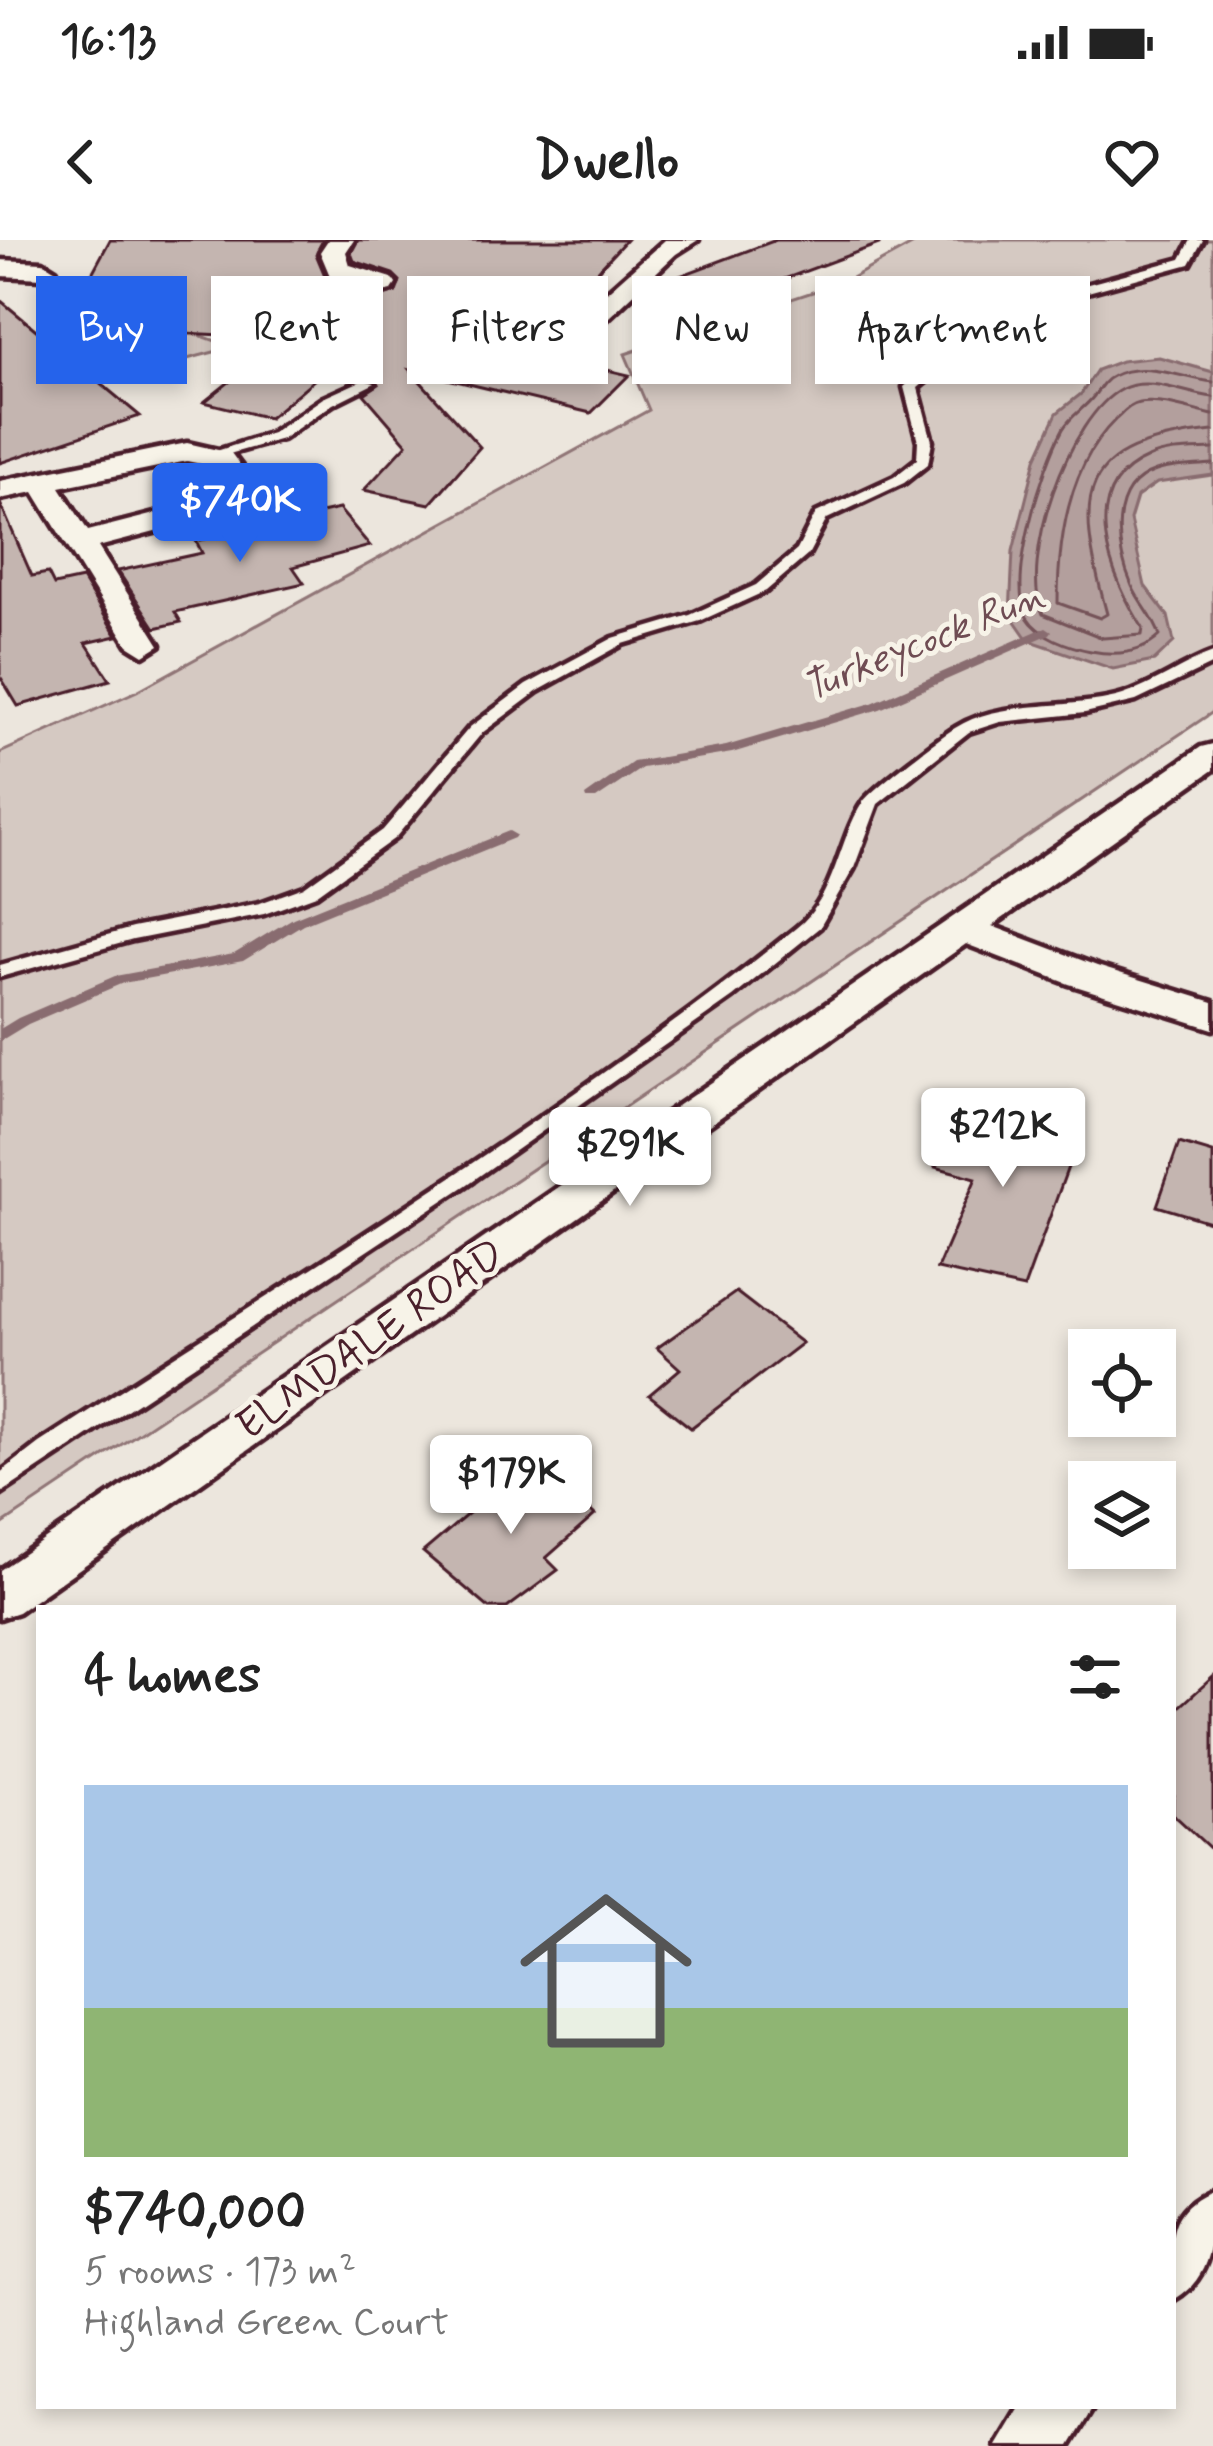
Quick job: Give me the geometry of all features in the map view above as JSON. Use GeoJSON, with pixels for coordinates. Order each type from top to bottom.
{"type":"FeatureCollection","features":[{"type":"Feature","properties":{"kind":"street"},"geometry":{"type":"LineString","coordinates":[[341,240],[334,252],[339,270],[358,276]]}},
{"type":"Feature","properties":{"kind":"street"},"geometry":{"type":"LineString","coordinates":[[608,304],[667,249],[685,240]]}},
{"type":"Feature","properties":{"kind":"street"},"geometry":{"type":"LineString","coordinates":[[0,268],[43,270]]}},
{"type":"Feature","properties":{"kind":"street"},"geometry":{"type":"LineString","coordinates":[[0,490],[187,452],[220,459],[238,484],[224,505],[80,542]]}},
{"type":"Feature","properties":{"kind":"street"},"geometry":{"type":"LineString","coordinates":[[44,482],[144,645]]}},
{"type":"Feature","properties":{"kind":"street","name":"ELMDALE ROAD"},"geometry":{"type":"LineString","coordinates":[[0,1597],[1213,754]]}},
{"type":"Feature","properties":{"kind":"street"},"geometry":{"type":"LineString","coordinates":[[962,928],[1083,975],[1213,1016]]}},
{"type":"Feature","properties":{"kind":"street"},"geometry":{"type":"LineString","coordinates":[[1176,2265],[1213,2220]]}},
{"type":"Feature","properties":{"kind":"street"},"geometry":{"type":"LineString","coordinates":[[1029,2446],[1060,2409]]}},
{"type":"Feature","properties":{"kind":"lane"},"geometry":{"type":"LineString","coordinates":[[0,971],[90,944],[264,908],[310,891],[389,834],[476,730],[532,688],[618,641],[695,618],[760,588],[803,552],[820,516],[899,480],[923,461],[926,433],[910,398],[911,387],[949,356],[1040,301],[1186,261],[1197,240]]}},
{"type":"Feature","properties":{"kind":"lane"},"geometry":{"type":"LineString","coordinates":[[208,456],[277,436],[328,400],[366,384]]}},
{"type":"Feature","properties":{"kind":"lane"},"geometry":{"type":"LineString","coordinates":[[0,1484],[46,1448],[183,1364],[253,1313],[477,1168],[727,993],[814,923],[845,868],[871,802],[963,729],[998,717],[1130,698],[1213,658]]}},
{"type":"Feature","properties":{"kind":"shaded area"},"geometry":{"type":"Polygon","coordinates":[[[921,240],[1213,240],[1213,712],[0,1526],[0,753],[137,691],[649,410],[638,384],[791,384],[791,299],[815,291],[815,384],[1090,384],[1090,276],[855,276],[921,240]]]}},
{"type":"Feature","properties":{"kind":"shaded area"},"geometry":{"type":"Polygon","coordinates":[[[187,334],[211,339],[211,353],[187,359],[187,334]]]}},
{"type":"Feature","properties":{"kind":"water"},"geometry":{"type":"Polygon","coordinates":[[[1159,357],[1213,372],[1213,475],[1157,483],[1137,497],[1130,520],[1145,586],[1168,616],[1174,642],[1154,661],[1113,669],[1028,640],[1010,614],[1013,551],[1036,459],[1057,413],[1081,394],[1097,370],[1121,361],[1159,357]]]}},
{"type":"Feature","properties":{"kind":"building"},"geometry":{"type":"Polygon","coordinates":[[[110,240],[323,240],[316,254],[325,276],[211,276],[211,334],[187,333],[187,276],[91,276],[110,240]]]}},
{"type":"Feature","properties":{"kind":"building"},"geometry":{"type":"Polygon","coordinates":[[[358,240],[626,240],[593,276],[407,276],[407,384],[423,384],[480,447],[430,504],[364,490],[407,444],[364,394],[383,384],[383,296],[396,292],[400,281],[393,274],[354,261],[351,253],[358,240]]]}},
{"type":"Feature","properties":{"kind":"building"},"geometry":{"type":"Polygon","coordinates":[[[776,240],[879,240],[879,244],[791,277],[680,276],[776,240]]]}},
{"type":"Feature","properties":{"kind":"building"},"geometry":{"type":"Polygon","coordinates":[[[0,300],[36,330],[36,384],[101,384],[140,416],[0,463],[0,300]]]}},
{"type":"Feature","properties":{"kind":"building"},"geometry":{"type":"Polygon","coordinates":[[[608,370],[629,375],[591,413],[469,384],[608,384],[608,370]]]}},
{"type":"Feature","properties":{"kind":"building"},"geometry":{"type":"Polygon","coordinates":[[[226,384],[309,384],[269,418],[204,402],[226,384]]]}},
{"type":"Feature","properties":{"kind":"building"},"geometry":{"type":"Polygon","coordinates":[[[0,503],[32,576],[48,573],[54,585],[82,579],[117,636],[86,643],[110,680],[18,706],[0,676],[0,503]]]}},
{"type":"Feature","properties":{"kind":"building"},"geometry":{"type":"Polygon","coordinates":[[[339,509],[370,546],[293,567],[304,583],[175,612],[181,622],[155,628],[118,571],[202,553],[196,541],[339,509]]]}},
{"type":"Feature","properties":{"kind":"building"},"geometry":{"type":"Polygon","coordinates":[[[962,1097],[1080,1134],[1024,1288],[937,1269],[976,1178],[935,1167],[962,1097]]]}},
{"type":"Feature","properties":{"kind":"building"},"geometry":{"type":"Polygon","coordinates":[[[1179,1143],[1213,1153],[1213,1223],[1157,1206],[1179,1143]]]}},
{"type":"Feature","properties":{"kind":"building"},"geometry":{"type":"Polygon","coordinates":[[[736,1292],[802,1343],[691,1428],[649,1395],[680,1369],[657,1348],[736,1292]]]}},
{"type":"Feature","properties":{"kind":"building"},"geometry":{"type":"Polygon","coordinates":[[[534,1458],[595,1515],[546,1558],[558,1570],[511,1605],[485,1605],[423,1552],[534,1458]]]}},
{"type":"Feature","properties":{"kind":"building"},"geometry":{"type":"Polygon","coordinates":[[[1213,1677],[1213,1851],[1176,1817],[1176,1710],[1213,1677]]]}},
{"type":"Feature","properties":{"kind":"waterway","name":"Turkeycock Run"},"geometry":{"type":"LineString","coordinates":[[591,796],[638,765],[728,750],[876,706],[1046,631]]}},
{"type":"Feature","properties":{"kind":"waterway","name":"Turkeycock Run"},"geometry":{"type":"LineString","coordinates":[[0,1036],[23,1021],[120,979],[238,958],[298,921],[509,835]]}}]}
